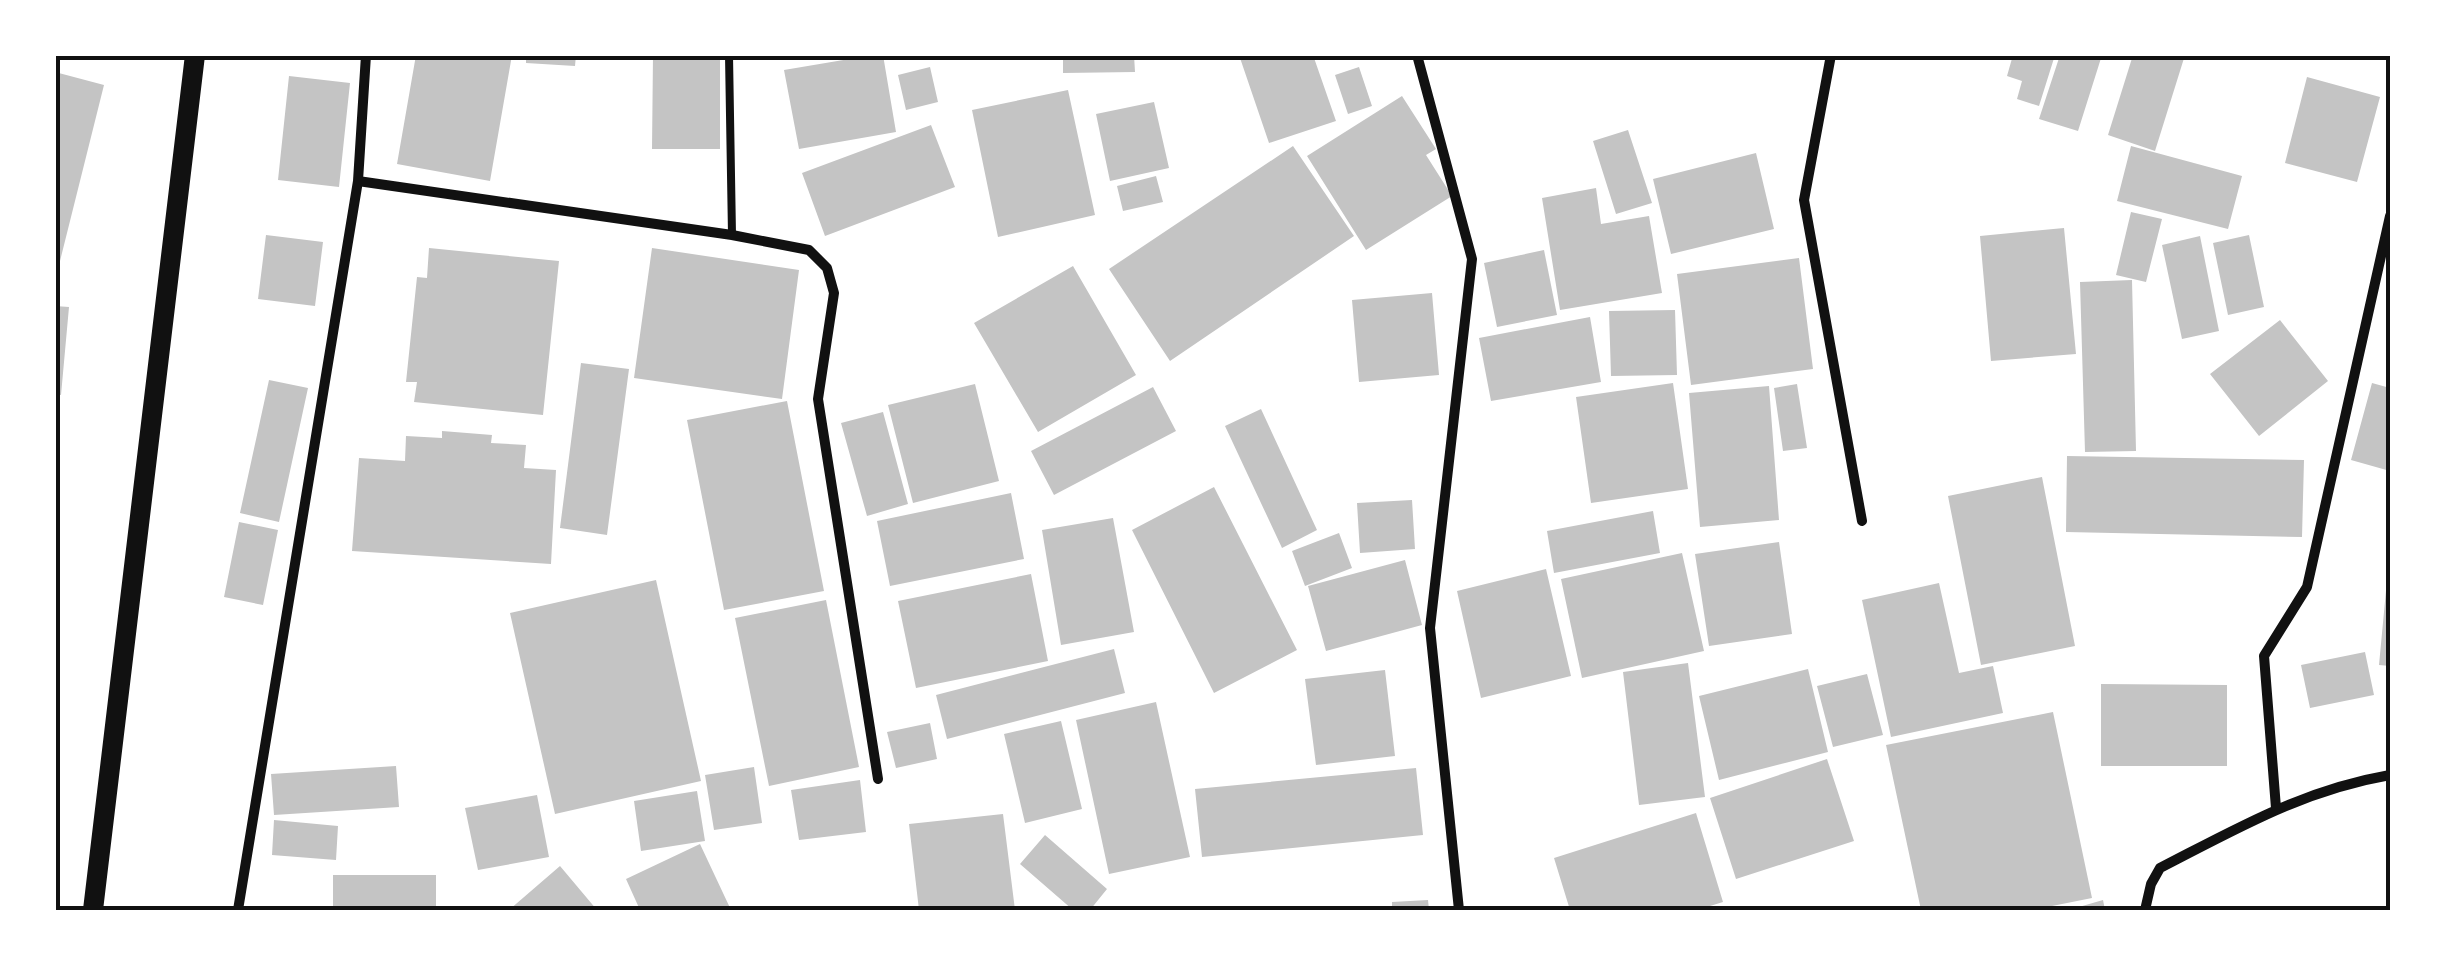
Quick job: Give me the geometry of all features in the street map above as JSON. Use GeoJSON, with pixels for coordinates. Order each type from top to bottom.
{"type":"FeatureCollection","features":[{"type":"Feature","properties":{"kind":"main road"},"geometry":{"type":"LineString","coordinates":[[93,910],[195,55]]}},
{"type":"Feature","properties":{"kind":"street"},"geometry":{"type":"LineString","coordinates":[[238,910],[358,181],[366,55]]}},
{"type":"Feature","properties":{"kind":"street"},"geometry":{"type":"LineString","coordinates":[[1417,55],[1472,259],[1430,628],[1458,910]]}},
{"type":"Feature","properties":{"kind":"street"},"geometry":{"type":"LineString","coordinates":[[1831,55],[1804,200],[1862,521]]}},
{"type":"Feature","properties":{"kind":"street"},"geometry":{"type":"LineString","coordinates":[[358,181],[732,235],[810,250],[827,268],[834,292],[818,398],[878,779]]}},
{"type":"Feature","properties":{"kind":"street"},"geometry":{"type":"LineString","coordinates":[[2276,808],[2264,656],[2307,588],[2390,216]]}},
{"type":"Feature","properties":{"kind":"street"},"geometry":{"type":"LineString","coordinates":[[2145,910],[2151,884],[2160,868],[2276,808],[2344,783],[2390,775]]}},
{"type":"Feature","properties":{"kind":"lane"},"geometry":{"type":"LineString","coordinates":[[729,55],[732,235]]}},
{"type":"Feature","properties":{"kind":"building"},"geometry":{"type":"Polygon","coordinates":[[[416,55],[512,55],[490,181],[397,164],[416,55]]]}},
{"type":"Feature","properties":{"kind":"building"},"geometry":{"type":"Polygon","coordinates":[[[526,55],[576,55],[575,66],[526,63],[526,55]]]}},
{"type":"Feature","properties":{"kind":"building"},"geometry":{"type":"Polygon","coordinates":[[[653,55],[720,55],[720,149],[652,149],[653,55]]]}},
{"type":"Feature","properties":{"kind":"building"},"geometry":{"type":"Polygon","coordinates":[[[883,55],[896,132],[799,149],[784,70],[883,55]]]}},
{"type":"Feature","properties":{"kind":"building"},"geometry":{"type":"Polygon","coordinates":[[[1063,55],[1134,55],[1135,72],[1063,73],[1063,55]]]}},
{"type":"Feature","properties":{"kind":"building"},"geometry":{"type":"Polygon","coordinates":[[[1239,55],[1313,55],[1336,121],[1269,143],[1239,55]]]}},
{"type":"Feature","properties":{"kind":"building"},"geometry":{"type":"Polygon","coordinates":[[[2013,55],[2055,55],[2039,106],[2017,99],[2022,81],[2007,76],[2013,55]]]}},
{"type":"Feature","properties":{"kind":"building"},"geometry":{"type":"Polygon","coordinates":[[[2060,55],[2102,55],[2078,131],[2039,119],[2060,55]]]}},
{"type":"Feature","properties":{"kind":"building"},"geometry":{"type":"Polygon","coordinates":[[[2133,55],[2185,55],[2155,151],[2108,135],[2133,55]]]}},
{"type":"Feature","properties":{"kind":"building"},"geometry":{"type":"Polygon","coordinates":[[[930,67],[938,102],[906,110],[898,75],[930,67]]]}},
{"type":"Feature","properties":{"kind":"building"},"geometry":{"type":"Polygon","coordinates":[[[1359,67],[1372,106],[1348,114],[1335,75],[1359,67]]]}},
{"type":"Feature","properties":{"kind":"building"},"geometry":{"type":"Polygon","coordinates":[[[55,72],[104,85],[56,277],[55,276],[55,72]]]}},
{"type":"Feature","properties":{"kind":"building"},"geometry":{"type":"Polygon","coordinates":[[[289,76],[350,83],[339,187],[278,180],[289,76]]]}},
{"type":"Feature","properties":{"kind":"building"},"geometry":{"type":"Polygon","coordinates":[[[2307,77],[2380,97],[2357,182],[2285,163],[2307,77]]]}},
{"type":"Feature","properties":{"kind":"building"},"geometry":{"type":"Polygon","coordinates":[[[1068,90],[1095,215],[998,237],[972,110],[1068,90]]]}},
{"type":"Feature","properties":{"kind":"building"},"geometry":{"type":"Polygon","coordinates":[[[1402,96],[1436,149],[1426,155],[1452,196],[1366,250],[1307,156],[1402,96]]]}},
{"type":"Feature","properties":{"kind":"building"},"geometry":{"type":"Polygon","coordinates":[[[1154,102],[1169,168],[1110,181],[1096,114],[1154,102]]]}},
{"type":"Feature","properties":{"kind":"building"},"geometry":{"type":"Polygon","coordinates":[[[931,125],[955,187],[825,236],[802,173],[931,125]]]}},
{"type":"Feature","properties":{"kind":"building"},"geometry":{"type":"Polygon","coordinates":[[[1628,130],[1652,203],[1616,214],[1593,141],[1628,130]]]}},
{"type":"Feature","properties":{"kind":"building"},"geometry":{"type":"Polygon","coordinates":[[[1293,146],[1354,236],[1170,361],[1109,269],[1293,146]]]}},
{"type":"Feature","properties":{"kind":"building"},"geometry":{"type":"Polygon","coordinates":[[[2131,146],[2242,176],[2228,229],[2117,201],[2131,146]]]}},
{"type":"Feature","properties":{"kind":"building"},"geometry":{"type":"Polygon","coordinates":[[[1756,153],[1774,229],[1671,254],[1653,179],[1756,153]]]}},
{"type":"Feature","properties":{"kind":"building"},"geometry":{"type":"Polygon","coordinates":[[[1156,176],[1163,202],[1123,211],[1117,186],[1156,176]]]}},
{"type":"Feature","properties":{"kind":"building"},"geometry":{"type":"Polygon","coordinates":[[[1596,188],[1601,224],[1649,216],[1662,293],[1560,310],[1542,198],[1596,188]]]}},
{"type":"Feature","properties":{"kind":"building"},"geometry":{"type":"Polygon","coordinates":[[[2131,212],[2162,219],[2146,282],[2116,275],[2131,212]]]}},
{"type":"Feature","properties":{"kind":"building"},"geometry":{"type":"Polygon","coordinates":[[[2064,228],[2076,354],[1991,361],[1980,236],[2064,228]]]}},
{"type":"Feature","properties":{"kind":"building"},"geometry":{"type":"Polygon","coordinates":[[[266,235],[323,242],[315,306],[258,299],[266,235]]]}},
{"type":"Feature","properties":{"kind":"building"},"geometry":{"type":"Polygon","coordinates":[[[2249,235],[2264,307],[2228,315],[2213,243],[2249,235]]]}},
{"type":"Feature","properties":{"kind":"building"},"geometry":{"type":"Polygon","coordinates":[[[2200,236],[2219,331],[2182,339],[2162,245],[2200,236]]]}},
{"type":"Feature","properties":{"kind":"building"},"geometry":{"type":"Polygon","coordinates":[[[429,248],[559,261],[543,415],[414,402],[417,382],[406,382],[417,277],[427,278],[429,248]]]}},
{"type":"Feature","properties":{"kind":"building"},"geometry":{"type":"Polygon","coordinates":[[[652,248],[799,270],[782,399],[634,378],[652,248]]]}},
{"type":"Feature","properties":{"kind":"building"},"geometry":{"type":"Polygon","coordinates":[[[1544,250],[1557,315],[1497,327],[1484,263],[1544,250]]]}},
{"type":"Feature","properties":{"kind":"building"},"geometry":{"type":"Polygon","coordinates":[[[1799,258],[1813,369],[1691,385],[1677,274],[1799,258]]]}},
{"type":"Feature","properties":{"kind":"building"},"geometry":{"type":"Polygon","coordinates":[[[1073,266],[1136,375],[1038,432],[974,323],[1073,266]]]}},
{"type":"Feature","properties":{"kind":"building"},"geometry":{"type":"Polygon","coordinates":[[[2132,280],[2136,451],[2085,452],[2080,282],[2132,280]]]}},
{"type":"Feature","properties":{"kind":"building"},"geometry":{"type":"Polygon","coordinates":[[[1432,293],[1439,375],[1359,382],[1352,300],[1432,293]]]}},
{"type":"Feature","properties":{"kind":"building"},"geometry":{"type":"Polygon","coordinates":[[[55,306],[69,307],[61,395],[55,394],[55,306]]]}},
{"type":"Feature","properties":{"kind":"building"},"geometry":{"type":"Polygon","coordinates":[[[1675,310],[1677,375],[1611,376],[1609,311],[1675,310]]]}},
{"type":"Feature","properties":{"kind":"building"},"geometry":{"type":"Polygon","coordinates":[[[1590,317],[1601,382],[1491,401],[1479,338],[1590,317]]]}},
{"type":"Feature","properties":{"kind":"building"},"geometry":{"type":"Polygon","coordinates":[[[2280,320],[2328,381],[2259,436],[2210,374],[2280,320]]]}},
{"type":"Feature","properties":{"kind":"building"},"geometry":{"type":"Polygon","coordinates":[[[581,363],[629,369],[607,535],[560,528],[581,363]]]}},
{"type":"Feature","properties":{"kind":"building"},"geometry":{"type":"Polygon","coordinates":[[[269,380],[308,388],[279,522],[240,513],[269,380]]]}},
{"type":"Feature","properties":{"kind":"building"},"geometry":{"type":"Polygon","coordinates":[[[1673,383],[1688,489],[1591,503],[1576,397],[1673,383]]]}},
{"type":"Feature","properties":{"kind":"building"},"geometry":{"type":"Polygon","coordinates":[[[2372,383],[2390,388],[2390,471],[2351,460],[2372,383]]]}},
{"type":"Feature","properties":{"kind":"building"},"geometry":{"type":"Polygon","coordinates":[[[975,384],[999,481],[913,503],[888,405],[975,384]]]}},
{"type":"Feature","properties":{"kind":"building"},"geometry":{"type":"Polygon","coordinates":[[[1797,384],[1807,448],[1783,451],[1774,388],[1797,384]]]}},
{"type":"Feature","properties":{"kind":"building"},"geometry":{"type":"Polygon","coordinates":[[[1769,386],[1779,520],[1700,527],[1689,393],[1769,386]]]}},
{"type":"Feature","properties":{"kind":"building"},"geometry":{"type":"Polygon","coordinates":[[[1153,387],[1176,431],[1054,495],[1031,451],[1153,387]]]}},
{"type":"Feature","properties":{"kind":"building"},"geometry":{"type":"Polygon","coordinates":[[[787,401],[824,591],[724,610],[687,420],[787,401]]]}},
{"type":"Feature","properties":{"kind":"building"},"geometry":{"type":"Polygon","coordinates":[[[1261,409],[1317,530],[1282,548],[1225,426],[1261,409]]]}},
{"type":"Feature","properties":{"kind":"building"},"geometry":{"type":"Polygon","coordinates":[[[883,412],[908,504],[867,516],[841,423],[883,412]]]}},
{"type":"Feature","properties":{"kind":"building"},"geometry":{"type":"Polygon","coordinates":[[[442,431],[492,435],[491,443],[526,445],[524,468],[556,470],[551,564],[352,551],[359,458],[405,461],[406,436],[442,438],[442,431]]]}},
{"type":"Feature","properties":{"kind":"building"},"geometry":{"type":"Polygon","coordinates":[[[2067,456],[2304,460],[2302,537],[2066,532],[2067,456]]]}},
{"type":"Feature","properties":{"kind":"building"},"geometry":{"type":"Polygon","coordinates":[[[2042,477],[2075,646],[1981,665],[1948,496],[2042,477]]]}},
{"type":"Feature","properties":{"kind":"building"},"geometry":{"type":"Polygon","coordinates":[[[1214,487],[1297,650],[1214,693],[1132,530],[1214,487]]]}},
{"type":"Feature","properties":{"kind":"building"},"geometry":{"type":"Polygon","coordinates":[[[1011,493],[1024,559],[890,586],[877,521],[1011,493]]]}},
{"type":"Feature","properties":{"kind":"building"},"geometry":{"type":"Polygon","coordinates":[[[1412,500],[1415,549],[1360,553],[1357,503],[1412,500]]]}},
{"type":"Feature","properties":{"kind":"building"},"geometry":{"type":"Polygon","coordinates":[[[1653,511],[1660,553],[1554,573],[1547,531],[1653,511]]]}},
{"type":"Feature","properties":{"kind":"building"},"geometry":{"type":"Polygon","coordinates":[[[1113,518],[1134,632],[1061,645],[1042,530],[1113,518]]]}},
{"type":"Feature","properties":{"kind":"building"},"geometry":{"type":"Polygon","coordinates":[[[239,522],[278,530],[263,605],[224,597],[239,522]]]}},
{"type":"Feature","properties":{"kind":"building"},"geometry":{"type":"Polygon","coordinates":[[[1339,533],[1352,568],[1305,586],[1292,551],[1339,533]]]}},
{"type":"Feature","properties":{"kind":"building"},"geometry":{"type":"Polygon","coordinates":[[[1779,542],[1792,634],[1709,646],[1695,554],[1779,542]]]}},
{"type":"Feature","properties":{"kind":"building"},"geometry":{"type":"Polygon","coordinates":[[[1682,553],[1704,651],[1582,678],[1561,579],[1682,553]]]}},
{"type":"Feature","properties":{"kind":"building"},"geometry":{"type":"Polygon","coordinates":[[[1405,560],[1422,625],[1326,651],[1308,586],[1405,560]]]}},
{"type":"Feature","properties":{"kind":"building"},"geometry":{"type":"Polygon","coordinates":[[[1546,569],[1571,676],[1481,698],[1457,591],[1546,569]]]}},
{"type":"Feature","properties":{"kind":"building"},"geometry":{"type":"Polygon","coordinates":[[[1031,574],[1048,661],[916,688],[898,601],[1031,574]]]}},
{"type":"Feature","properties":{"kind":"building"},"geometry":{"type":"Polygon","coordinates":[[[656,580],[701,781],[555,814],[510,613],[656,580]]]}},
{"type":"Feature","properties":{"kind":"building"},"geometry":{"type":"Polygon","coordinates":[[[2387,580],[2390,581],[2390,666],[2379,665],[2387,580]]]}},
{"type":"Feature","properties":{"kind":"building"},"geometry":{"type":"Polygon","coordinates":[[[1939,583],[1959,673],[1993,666],[2003,713],[1891,737],[1862,600],[1939,583]]]}},
{"type":"Feature","properties":{"kind":"building"},"geometry":{"type":"Polygon","coordinates":[[[826,600],[859,767],[769,786],[735,618],[826,600]]]}},
{"type":"Feature","properties":{"kind":"building"},"geometry":{"type":"Polygon","coordinates":[[[1114,649],[1125,693],[947,739],[936,695],[1114,649]]]}},
{"type":"Feature","properties":{"kind":"building"},"geometry":{"type":"Polygon","coordinates":[[[2365,652],[2374,695],[2310,708],[2301,665],[2365,652]]]}},
{"type":"Feature","properties":{"kind":"building"},"geometry":{"type":"Polygon","coordinates":[[[1688,663],[1705,797],[1639,805],[1623,672],[1688,663]]]}},
{"type":"Feature","properties":{"kind":"building"},"geometry":{"type":"Polygon","coordinates":[[[1808,669],[1828,752],[1719,780],[1699,696],[1808,669]]]}},
{"type":"Feature","properties":{"kind":"building"},"geometry":{"type":"Polygon","coordinates":[[[1385,670],[1395,756],[1316,765],[1305,679],[1385,670]]]}},
{"type":"Feature","properties":{"kind":"building"},"geometry":{"type":"Polygon","coordinates":[[[1867,674],[1883,735],[1833,747],[1817,686],[1867,674]]]}},
{"type":"Feature","properties":{"kind":"building"},"geometry":{"type":"Polygon","coordinates":[[[2101,684],[2227,685],[2227,766],[2101,766],[2101,684]]]}},
{"type":"Feature","properties":{"kind":"building"},"geometry":{"type":"Polygon","coordinates":[[[1156,702],[1190,857],[1109,874],[1076,720],[1156,702]]]}},
{"type":"Feature","properties":{"kind":"building"},"geometry":{"type":"Polygon","coordinates":[[[2053,712],[2092,898],[2032,910],[1921,910],[1886,745],[2053,712]]]}},
{"type":"Feature","properties":{"kind":"building"},"geometry":{"type":"Polygon","coordinates":[[[1061,721],[1082,809],[1025,823],[1004,734],[1061,721]]]}},
{"type":"Feature","properties":{"kind":"building"},"geometry":{"type":"Polygon","coordinates":[[[930,723],[937,759],[896,768],[887,732],[930,723]]]}},
{"type":"Feature","properties":{"kind":"building"},"geometry":{"type":"Polygon","coordinates":[[[1827,759],[1854,841],[1736,879],[1710,798],[1827,759]]]}},
{"type":"Feature","properties":{"kind":"building"},"geometry":{"type":"Polygon","coordinates":[[[396,766],[399,807],[274,815],[271,774],[396,766]]]}},
{"type":"Feature","properties":{"kind":"building"},"geometry":{"type":"Polygon","coordinates":[[[754,767],[762,823],[714,830],[705,775],[754,767]]]}},
{"type":"Feature","properties":{"kind":"building"},"geometry":{"type":"Polygon","coordinates":[[[1416,768],[1423,835],[1202,857],[1195,789],[1416,768]]]}},
{"type":"Feature","properties":{"kind":"building"},"geometry":{"type":"Polygon","coordinates":[[[860,780],[866,832],[799,840],[791,790],[860,780]]]}},
{"type":"Feature","properties":{"kind":"building"},"geometry":{"type":"Polygon","coordinates":[[[697,791],[705,841],[641,851],[634,801],[697,791]]]}},
{"type":"Feature","properties":{"kind":"building"},"geometry":{"type":"Polygon","coordinates":[[[537,795],[549,857],[478,870],[465,808],[537,795]]]}},
{"type":"Feature","properties":{"kind":"building"},"geometry":{"type":"Polygon","coordinates":[[[1696,813],[1723,902],[1697,910],[1570,910],[1554,858],[1696,813]]]}},
{"type":"Feature","properties":{"kind":"building"},"geometry":{"type":"Polygon","coordinates":[[[1003,814],[1015,910],[919,910],[909,824],[1003,814]]]}},
{"type":"Feature","properties":{"kind":"building"},"geometry":{"type":"Polygon","coordinates":[[[274,820],[338,826],[336,860],[272,855],[274,820]]]}},
{"type":"Feature","properties":{"kind":"building"},"geometry":{"type":"Polygon","coordinates":[[[1045,835],[1107,889],[1090,910],[1073,910],[1020,864],[1045,835]]]}},
{"type":"Feature","properties":{"kind":"building"},"geometry":{"type":"Polygon","coordinates":[[[700,844],[731,910],[640,910],[626,879],[700,844]]]}},
{"type":"Feature","properties":{"kind":"building"},"geometry":{"type":"Polygon","coordinates":[[[560,866],[597,910],[509,910],[560,866]]]}},
{"type":"Feature","properties":{"kind":"building"},"geometry":{"type":"Polygon","coordinates":[[[333,875],[436,875],[436,910],[333,910],[333,875]]]}},
{"type":"Feature","properties":{"kind":"building"},"geometry":{"type":"Polygon","coordinates":[[[1428,900],[1429,910],[1392,910],[1392,902],[1428,900]]]}},
{"type":"Feature","properties":{"kind":"building"},"geometry":{"type":"Polygon","coordinates":[[[2103,900],[2105,910],[2072,910],[2072,909],[2103,900]]]}}]}
